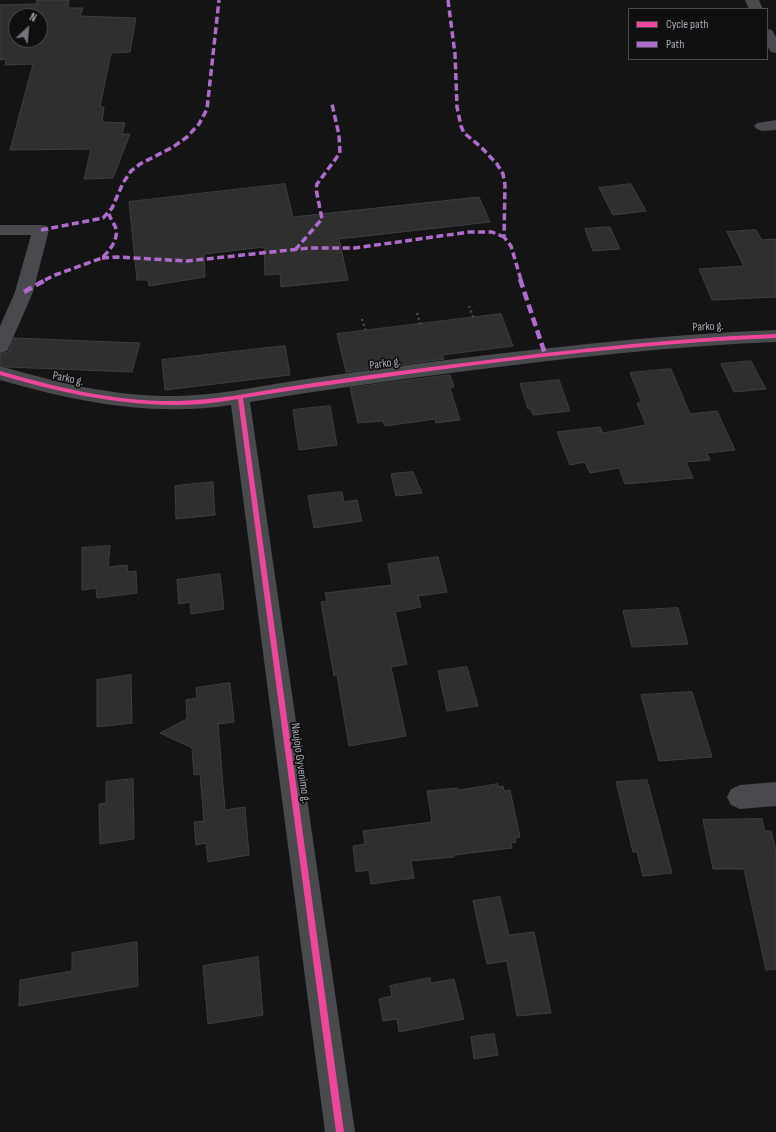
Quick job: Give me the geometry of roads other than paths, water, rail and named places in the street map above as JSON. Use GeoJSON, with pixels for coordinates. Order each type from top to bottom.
{"type":"FeatureCollection","features":[{"type":"Feature","properties":{"kind":"street"},"geometry":{"type":"LineString","coordinates":[[768,35],[776,49]]}},
{"type":"Feature","properties":{"kind":"street"},"geometry":{"type":"LineString","coordinates":[[0,230],[41,230],[24,292],[0,346]]}},
{"type":"Feature","properties":{"kind":"street","name":"Parko g."},"geometry":{"type":"LineString","coordinates":[[0,373],[29,382],[85,394],[136,402],[200,402],[316,384],[605,346],[701,338],[776,336]]}},
{"type":"Feature","properties":{"kind":"street","name":"Naujojo Gyvenimo g."},"geometry":{"type":"LineString","coordinates":[[240,397],[340,1132]]}},
{"type":"Feature","properties":{"kind":"street"},"geometry":{"type":"LineString","coordinates":[[740,797],[776,794]]}}]}
